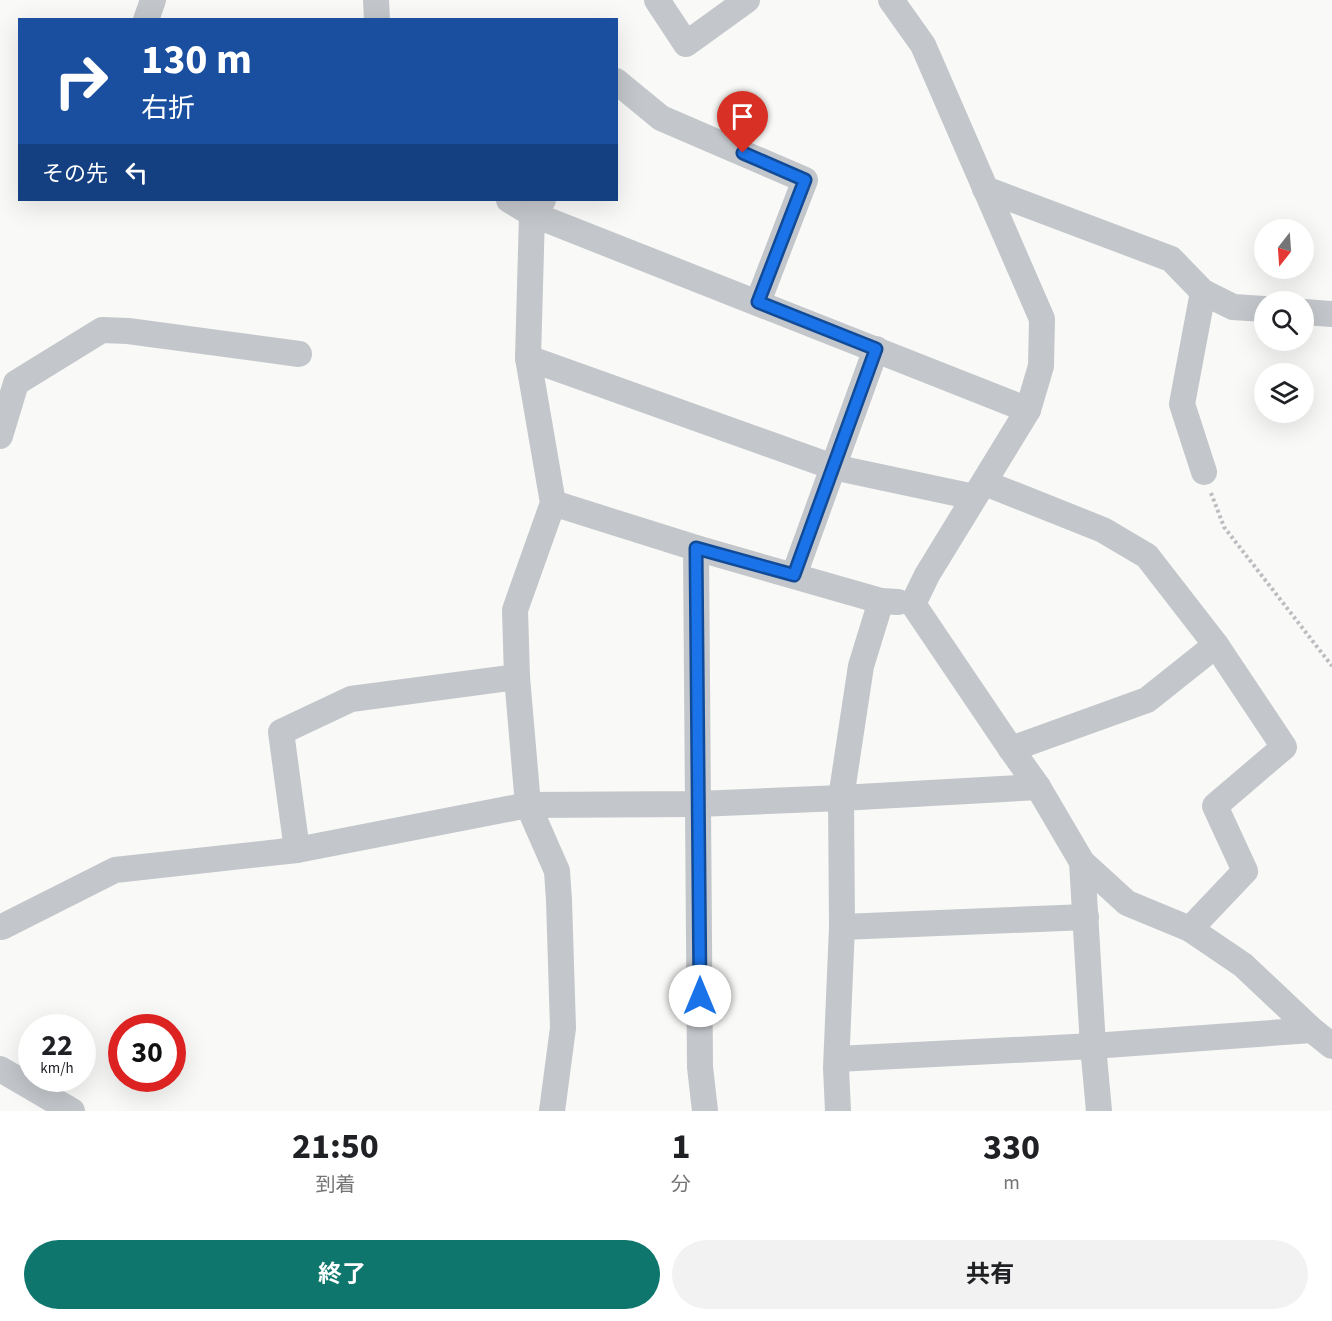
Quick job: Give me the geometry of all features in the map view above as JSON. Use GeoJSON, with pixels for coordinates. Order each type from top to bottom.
{"type":"FeatureCollection","features":[{"type":"Feature","properties":{"kind":"street"},"geometry":{"type":"LineString","coordinates":[[148,18],[153,0]]}},
{"type":"Feature","properties":{"kind":"street"},"geometry":{"type":"LineString","coordinates":[[376,0],[377,18]]}},
{"type":"Feature","properties":{"kind":"street"},"geometry":{"type":"LineString","coordinates":[[657,0],[686,44],[747,0]]}},
{"type":"Feature","properties":{"kind":"street"},"geometry":{"type":"LineString","coordinates":[[891,0],[923,45],[1042,319],[1041,366],[1028,410],[927,575],[913,604]]}},
{"type":"Feature","properties":{"kind":"street"},"geometry":{"type":"LineString","coordinates":[[618,83],[661,118],[805,180],[758,302]]}},
{"type":"Feature","properties":{"kind":"street"},"geometry":{"type":"LineString","coordinates":[[985,189],[1171,259],[1203,292],[1233,307],[1254,308]]}},
{"type":"Feature","properties":{"kind":"street"},"geometry":{"type":"LineString","coordinates":[[513,201],[538,207],[758,302],[1028,410]]}},
{"type":"Feature","properties":{"kind":"street"},"geometry":{"type":"LineString","coordinates":[[538,207],[528,358],[553,503],[515,610],[517,677],[528,805],[557,871],[560,900],[563,1028],[552,1111]]}},
{"type":"Feature","properties":{"kind":"street"},"geometry":{"type":"LineString","coordinates":[[1203,292],[1182,404],[1203,472]]}},
{"type":"Feature","properties":{"kind":"street"},"geometry":{"type":"LineString","coordinates":[[1314,313],[1332,314]]}},
{"type":"Feature","properties":{"kind":"street"},"geometry":{"type":"LineString","coordinates":[[0,435],[16,382],[102,330],[128,331],[299,354]]}},
{"type":"Feature","properties":{"kind":"street"},"geometry":{"type":"LineString","coordinates":[[794,575],[876,349]]}},
{"type":"Feature","properties":{"kind":"street"},"geometry":{"type":"LineString","coordinates":[[528,358],[833,467],[980,490],[1103,530],[1147,556],[1216,645],[1284,747],[1215,806],[1245,871],[1190,929]]}},
{"type":"Feature","properties":{"kind":"street"},"geometry":{"type":"LineString","coordinates":[[553,503],[696,548],[881,601],[913,604]]}},
{"type":"Feature","properties":{"kind":"street"},"geometry":{"type":"LineString","coordinates":[[696,548],[700,1067],[705,1111]]}},
{"type":"Feature","properties":{"kind":"street"},"geometry":{"type":"LineString","coordinates":[[838,1111],[837,1059],[842,927],[841,798],[861,666],[881,601]]}},
{"type":"Feature","properties":{"kind":"street"},"geometry":{"type":"LineString","coordinates":[[913,604],[1038,787],[1082,862],[1127,903],[1190,929],[1243,965],[1332,1046]]}},
{"type":"Feature","properties":{"kind":"street"},"geometry":{"type":"LineString","coordinates":[[1011,750],[1147,700],[1216,645]]}},
{"type":"Feature","properties":{"kind":"street"},"geometry":{"type":"LineString","coordinates":[[297,850],[281,732],[351,699],[517,677]]}},
{"type":"Feature","properties":{"kind":"street"},"geometry":{"type":"LineString","coordinates":[[2,927],[115,870],[297,850],[528,805],[698,804],[1038,787]]}},
{"type":"Feature","properties":{"kind":"street"},"geometry":{"type":"LineString","coordinates":[[1082,862],[1099,1111]]}},
{"type":"Feature","properties":{"kind":"street"},"geometry":{"type":"LineString","coordinates":[[842,927],[1086,917]]}},
{"type":"Feature","properties":{"kind":"street"},"geometry":{"type":"LineString","coordinates":[[837,1059],[1093,1046],[1312,1030]]}},
{"type":"Feature","properties":{"kind":"street"},"geometry":{"type":"LineString","coordinates":[[0,1069],[72,1111]]}},
{"type":"Feature","properties":{"kind":"path"},"geometry":{"type":"LineString","coordinates":[[1203,472],[1224,527],[1332,666]]}},
{"type":"Feature","properties":{"kind":"route"},"geometry":{"type":"LineString","coordinates":[[700,996],[696,548],[794,575],[876,349],[758,302],[805,180],[743,153]]}}]}
